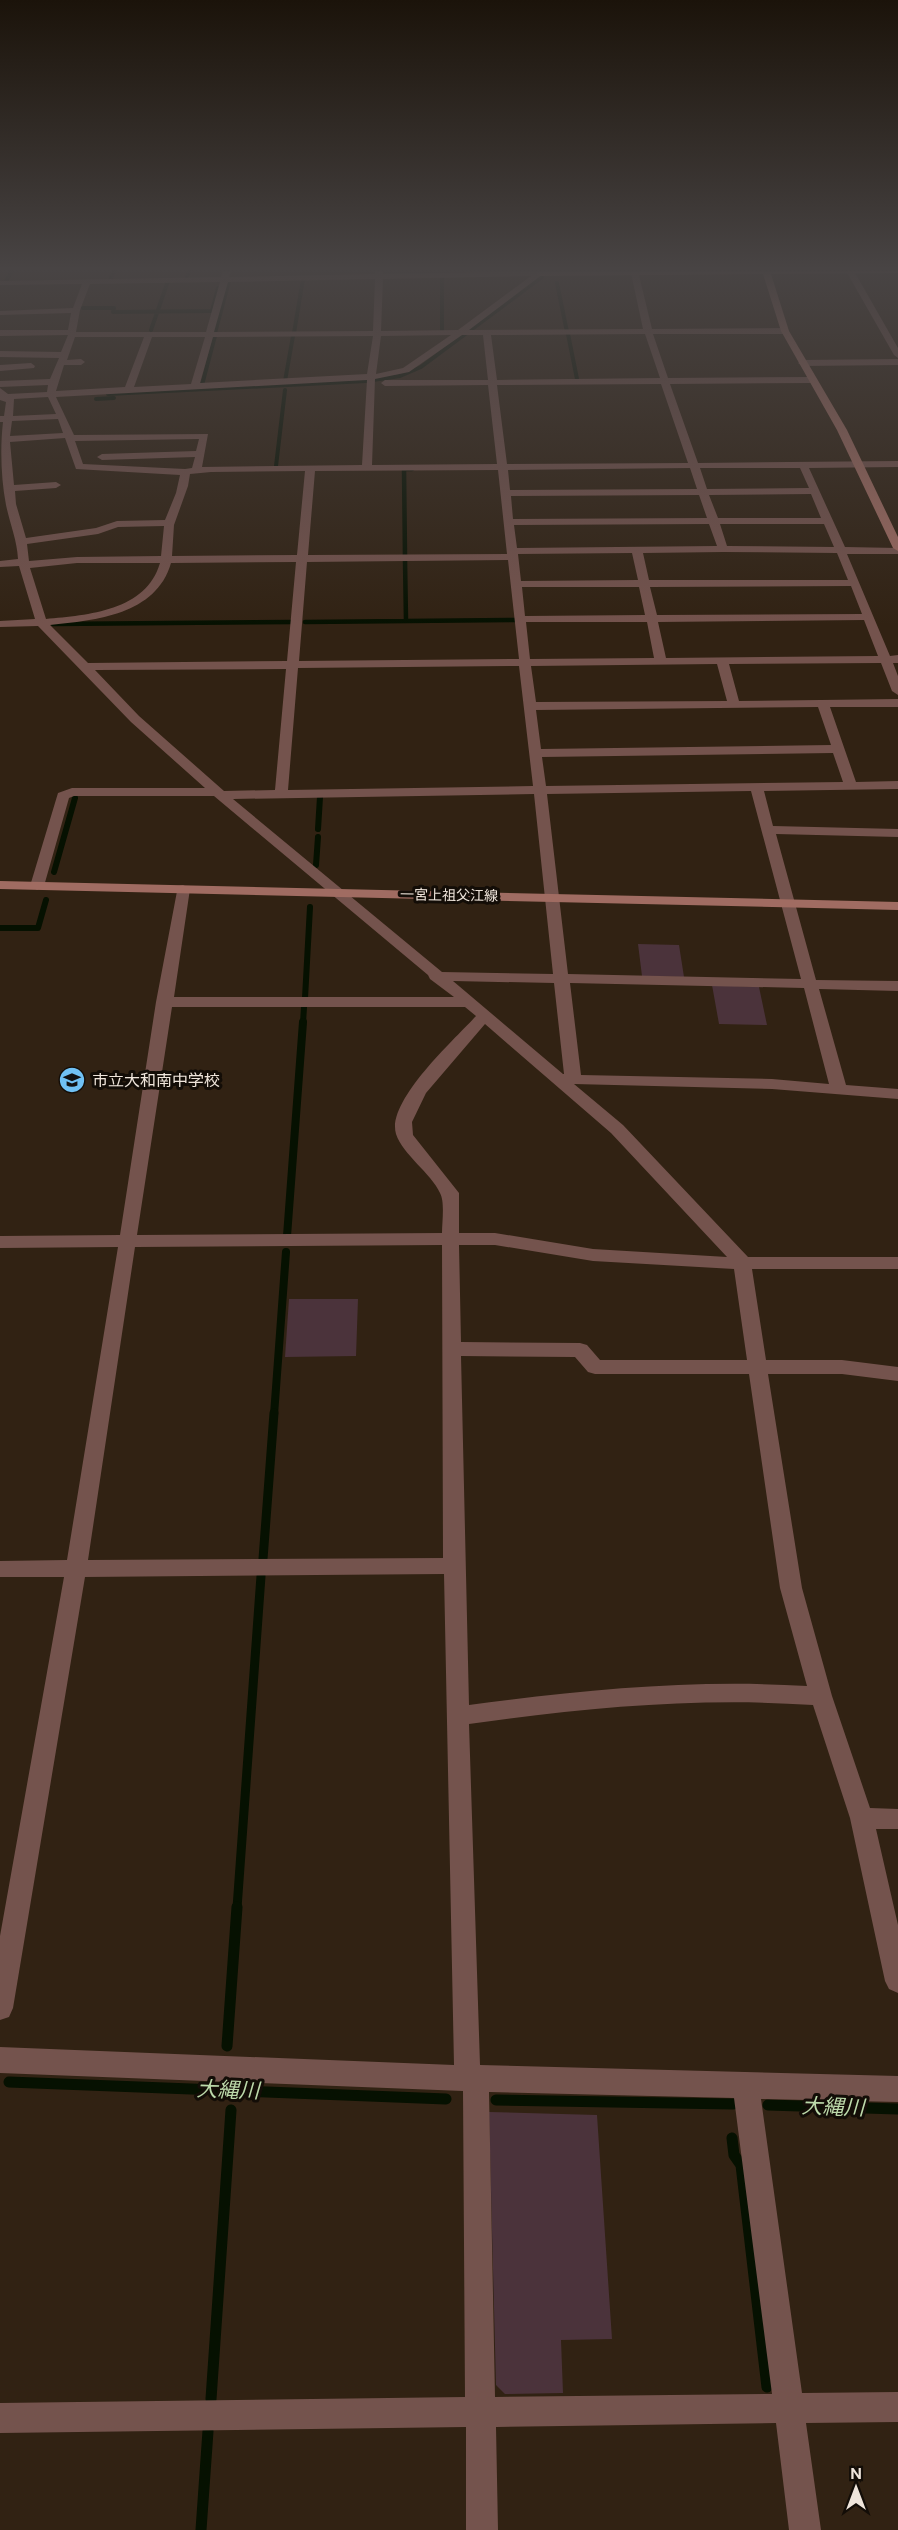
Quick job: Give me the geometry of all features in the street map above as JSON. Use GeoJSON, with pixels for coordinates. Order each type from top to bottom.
{"type":"FeatureCollection","features":[{"type":"Feature","properties":{"kind":"main road"},"geometry":{"type":"LineString","coordinates":[[818,389],[860,465],[898,550]]}},
{"type":"Feature","properties":{"kind":"main road","name":"一宮上祖父江線"},"geometry":{"type":"LineString","coordinates":[[0,885],[898,906]]}},
{"type":"Feature","properties":{"kind":"street"},"geometry":{"type":"LineString","coordinates":[[51,389],[51,395],[62,416],[79,467],[191,471],[367,467],[898,464]]}},
{"type":"Feature","properties":{"kind":"street"},"geometry":{"type":"LineString","coordinates":[[3,395],[51,395],[160,389]]}},
{"type":"Feature","properties":{"kind":"street"},"geometry":{"type":"LineString","coordinates":[[367,467],[371,389]]}},
{"type":"Feature","properties":{"kind":"street"},"geometry":{"type":"LineString","coordinates":[[493,389],[562,978],[566,1079]]}},
{"type":"Feature","properties":{"kind":"street"},"geometry":{"type":"LineString","coordinates":[[668,389],[723,549]]}},
{"type":"Feature","properties":{"kind":"street"},"geometry":{"type":"LineString","coordinates":[[3,395],[11,401],[4,419],[5,475],[11,488],[5,504],[22,542],[24,564],[41,622],[135,719],[219,793],[340,892],[483,1017],[566,1079],[742,1261],[791,1588],[821,1696],[862,1818],[898,1981]]}},
{"type":"Feature","properties":{"kind":"street"},"geometry":{"type":"LineString","coordinates":[[4,419],[62,416]]}},
{"type":"Feature","properties":{"kind":"street"},"geometry":{"type":"LineString","coordinates":[[0,624],[41,622],[99,613],[135,603],[145,595],[155,584],[165,561],[169,523],[200,454],[205,436],[70,437],[4,447]]}},
{"type":"Feature","properties":{"kind":"street"},"geometry":{"type":"LineString","coordinates":[[76,458],[200,454]]}},
{"type":"Feature","properties":{"kind":"street"},"geometry":{"type":"LineString","coordinates":[[803,464],[855,582],[898,691]]}},
{"type":"Feature","properties":{"kind":"street"},"geometry":{"type":"LineString","coordinates":[[280,794],[310,468]]}},
{"type":"Feature","properties":{"kind":"street"},"geometry":{"type":"LineString","coordinates":[[11,488],[56,485]]}},
{"type":"Feature","properties":{"kind":"street"},"geometry":{"type":"LineString","coordinates":[[506,493],[815,491]]}},
{"type":"Feature","properties":{"kind":"street"},"geometry":{"type":"LineString","coordinates":[[117,524],[119,509]]}},
{"type":"Feature","properties":{"kind":"street"},"geometry":{"type":"LineString","coordinates":[[509,522],[828,520]]}},
{"type":"Feature","properties":{"kind":"street"},"geometry":{"type":"LineString","coordinates":[[22,542],[98,531],[117,524],[169,523]]}},
{"type":"Feature","properties":{"kind":"street"},"geometry":{"type":"LineString","coordinates":[[0,564],[77,560],[303,559],[637,550],[898,550]]}},
{"type":"Feature","properties":{"kind":"street"},"geometry":{"type":"LineString","coordinates":[[637,550],[661,662]]}},
{"type":"Feature","properties":{"kind":"street"},"geometry":{"type":"LineString","coordinates":[[516,584],[855,582]]}},
{"type":"Feature","properties":{"kind":"street"},"geometry":{"type":"LineString","coordinates":[[521,619],[868,617]]}},
{"type":"Feature","properties":{"kind":"street"},"geometry":{"type":"LineString","coordinates":[[84,667],[898,659]]}},
{"type":"Feature","properties":{"kind":"street"},"geometry":{"type":"LineString","coordinates":[[722,661],[734,704]]}},
{"type":"Feature","properties":{"kind":"street"},"geometry":{"type":"LineString","coordinates":[[531,706],[898,703]]}},
{"type":"Feature","properties":{"kind":"street"},"geometry":{"type":"LineString","coordinates":[[823,704],[851,786]]}},
{"type":"Feature","properties":{"kind":"street"},"geometry":{"type":"LineString","coordinates":[[536,753],[838,749]]}},
{"type":"Feature","properties":{"kind":"street"},"geometry":{"type":"LineString","coordinates":[[37,886],[63,796],[72,792],[280,794],[898,785]]}},
{"type":"Feature","properties":{"kind":"street"},"geometry":{"type":"LineString","coordinates":[[756,787],[839,1089]]}},
{"type":"Feature","properties":{"kind":"street"},"geometry":{"type":"LineString","coordinates":[[768,830],[898,833]]}},
{"type":"Feature","properties":{"kind":"street"},"geometry":{"type":"LineString","coordinates":[[0,2008],[76,1568],[183,889]]}},
{"type":"Feature","properties":{"kind":"street"},"geometry":{"type":"LineString","coordinates":[[435,976],[898,986]]}},
{"type":"Feature","properties":{"kind":"street"},"geometry":{"type":"LineString","coordinates":[[164,1002],[466,1002]]}},
{"type":"Feature","properties":{"kind":"street"},"geometry":{"type":"LineString","coordinates":[[482,2530],[471,2078],[454,1566],[450,1193],[405,1136],[403,1125],[406,1111],[418,1092],[483,1017]]}},
{"type":"Feature","properties":{"kind":"street"},"geometry":{"type":"LineString","coordinates":[[566,1079],[772,1084],[898,1094]]}},
{"type":"Feature","properties":{"kind":"street"},"geometry":{"type":"LineString","coordinates":[[0,1242],[495,1239],[531,1248],[618,1258],[898,1263]]}},
{"type":"Feature","properties":{"kind":"street"},"geometry":{"type":"LineString","coordinates":[[452,1350],[580,1350],[595,1367],[759,1365],[842,1367],[898,1374]]}},
{"type":"Feature","properties":{"kind":"street"},"geometry":{"type":"LineString","coordinates":[[0,1569],[454,1566]]}},
{"type":"Feature","properties":{"kind":"street"},"geometry":{"type":"LineString","coordinates":[[458,1716],[562,1702],[684,1693],[729,1692],[821,1696]]}},
{"type":"Feature","properties":{"kind":"street"},"geometry":{"type":"LineString","coordinates":[[862,1818],[898,1819]]}},
{"type":"Feature","properties":{"kind":"street"},"geometry":{"type":"LineString","coordinates":[[0,2060],[471,2078],[898,2089]]}},
{"type":"Feature","properties":{"kind":"street"},"geometry":{"type":"LineString","coordinates":[[746,2085],[804,2530]]}},
{"type":"Feature","properties":{"kind":"street"},"geometry":{"type":"LineString","coordinates":[[0,2418],[898,2407]]}},
{"type":"Feature","properties":{"kind":"shaded area"},"geometry":{"type":"Polygon","coordinates":[[[638,944],[679,945],[684,977],[642,976],[638,944]]]}},
{"type":"Feature","properties":{"kind":"shaded area"},"geometry":{"type":"Polygon","coordinates":[[[712,985],[759,987],[767,1025],[719,1024],[712,985]]]}},
{"type":"Feature","properties":{"kind":"shaded area"},"geometry":{"type":"Polygon","coordinates":[[[289,1299],[358,1299],[356,1356],[285,1357],[289,1299]]]}},
{"type":"Feature","properties":{"kind":"shaded area"},"geometry":{"type":"Polygon","coordinates":[[[489,2112],[597,2115],[612,2339],[561,2340],[563,2393],[505,2394],[496,2385],[489,2112]]]}},
{"type":"Feature","properties":{"kind":"waterway"},"geometry":{"type":"LineString","coordinates":[[108,394],[206,389]]}},
{"type":"Feature","properties":{"kind":"waterway"},"geometry":{"type":"LineString","coordinates":[[276,466],[285,390]]}},
{"type":"Feature","properties":{"kind":"waterway"},"geometry":{"type":"LineString","coordinates":[[96,399],[114,398]]}},
{"type":"Feature","properties":{"kind":"waterway"},"geometry":{"type":"LineString","coordinates":[[405,556],[404,469],[412,469]]}},
{"type":"Feature","properties":{"kind":"waterway"},"geometry":{"type":"LineString","coordinates":[[405,560],[406,621]]}},
{"type":"Feature","properties":{"kind":"waterway"},"geometry":{"type":"LineString","coordinates":[[305,622],[516,620]]}},
{"type":"Feature","properties":{"kind":"waterway"},"geometry":{"type":"LineString","coordinates":[[53,624],[291,622]]}},
{"type":"Feature","properties":{"kind":"waterway"},"geometry":{"type":"LineString","coordinates":[[318,829],[320,797]]}},
{"type":"Feature","properties":{"kind":"waterway"},"geometry":{"type":"LineString","coordinates":[[54,872],[75,798]]}},
{"type":"Feature","properties":{"kind":"waterway"},"geometry":{"type":"LineString","coordinates":[[316,865],[318,837]]}},
{"type":"Feature","properties":{"kind":"waterway"},"geometry":{"type":"LineString","coordinates":[[0,928],[38,928],[46,900]]}},
{"type":"Feature","properties":{"kind":"waterway"},"geometry":{"type":"LineString","coordinates":[[305,998],[310,907]]}},
{"type":"Feature","properties":{"kind":"waterway"},"geometry":{"type":"LineString","coordinates":[[303,1023],[304,1007]]}},
{"type":"Feature","properties":{"kind":"waterway"},"geometry":{"type":"LineString","coordinates":[[287,1236],[303,1022]]}},
{"type":"Feature","properties":{"kind":"waterway"},"geometry":{"type":"LineString","coordinates":[[274,1415],[286,1252]]}},
{"type":"Feature","properties":{"kind":"waterway"},"geometry":{"type":"LineString","coordinates":[[263,1559],[274,1413]]}},
{"type":"Feature","properties":{"kind":"waterway"},"geometry":{"type":"LineString","coordinates":[[237,1908],[261,1576]]}},
{"type":"Feature","properties":{"kind":"waterway"},"geometry":{"type":"LineString","coordinates":[[227,2046],[237,1907]]}},
{"type":"Feature","properties":{"kind":"waterway","name":"大縄川"},"geometry":{"type":"LineString","coordinates":[[9,2082],[446,2099]]}},
{"type":"Feature","properties":{"kind":"waterway","name":"大縄川"},"geometry":{"type":"LineString","coordinates":[[496,2100],[733,2104]]}},
{"type":"Feature","properties":{"kind":"waterway","name":"大縄川"},"geometry":{"type":"LineString","coordinates":[[768,2105],[898,2109]]}},
{"type":"Feature","properties":{"kind":"waterway"},"geometry":{"type":"LineString","coordinates":[[211,2399],[231,2110]]}},
{"type":"Feature","properties":{"kind":"waterway"},"geometry":{"type":"LineString","coordinates":[[732,2138],[734,2155],[741,2165],[767,2387]]}},
{"type":"Feature","properties":{"kind":"waterway"},"geometry":{"type":"LineString","coordinates":[[201,2530],[208,2431]]}},
{"type":"Feature","properties":{"kind":"place","name":"市立大和南中学校"},"geometry":{"type":"Point","coordinates":[72,1080]}}]}
